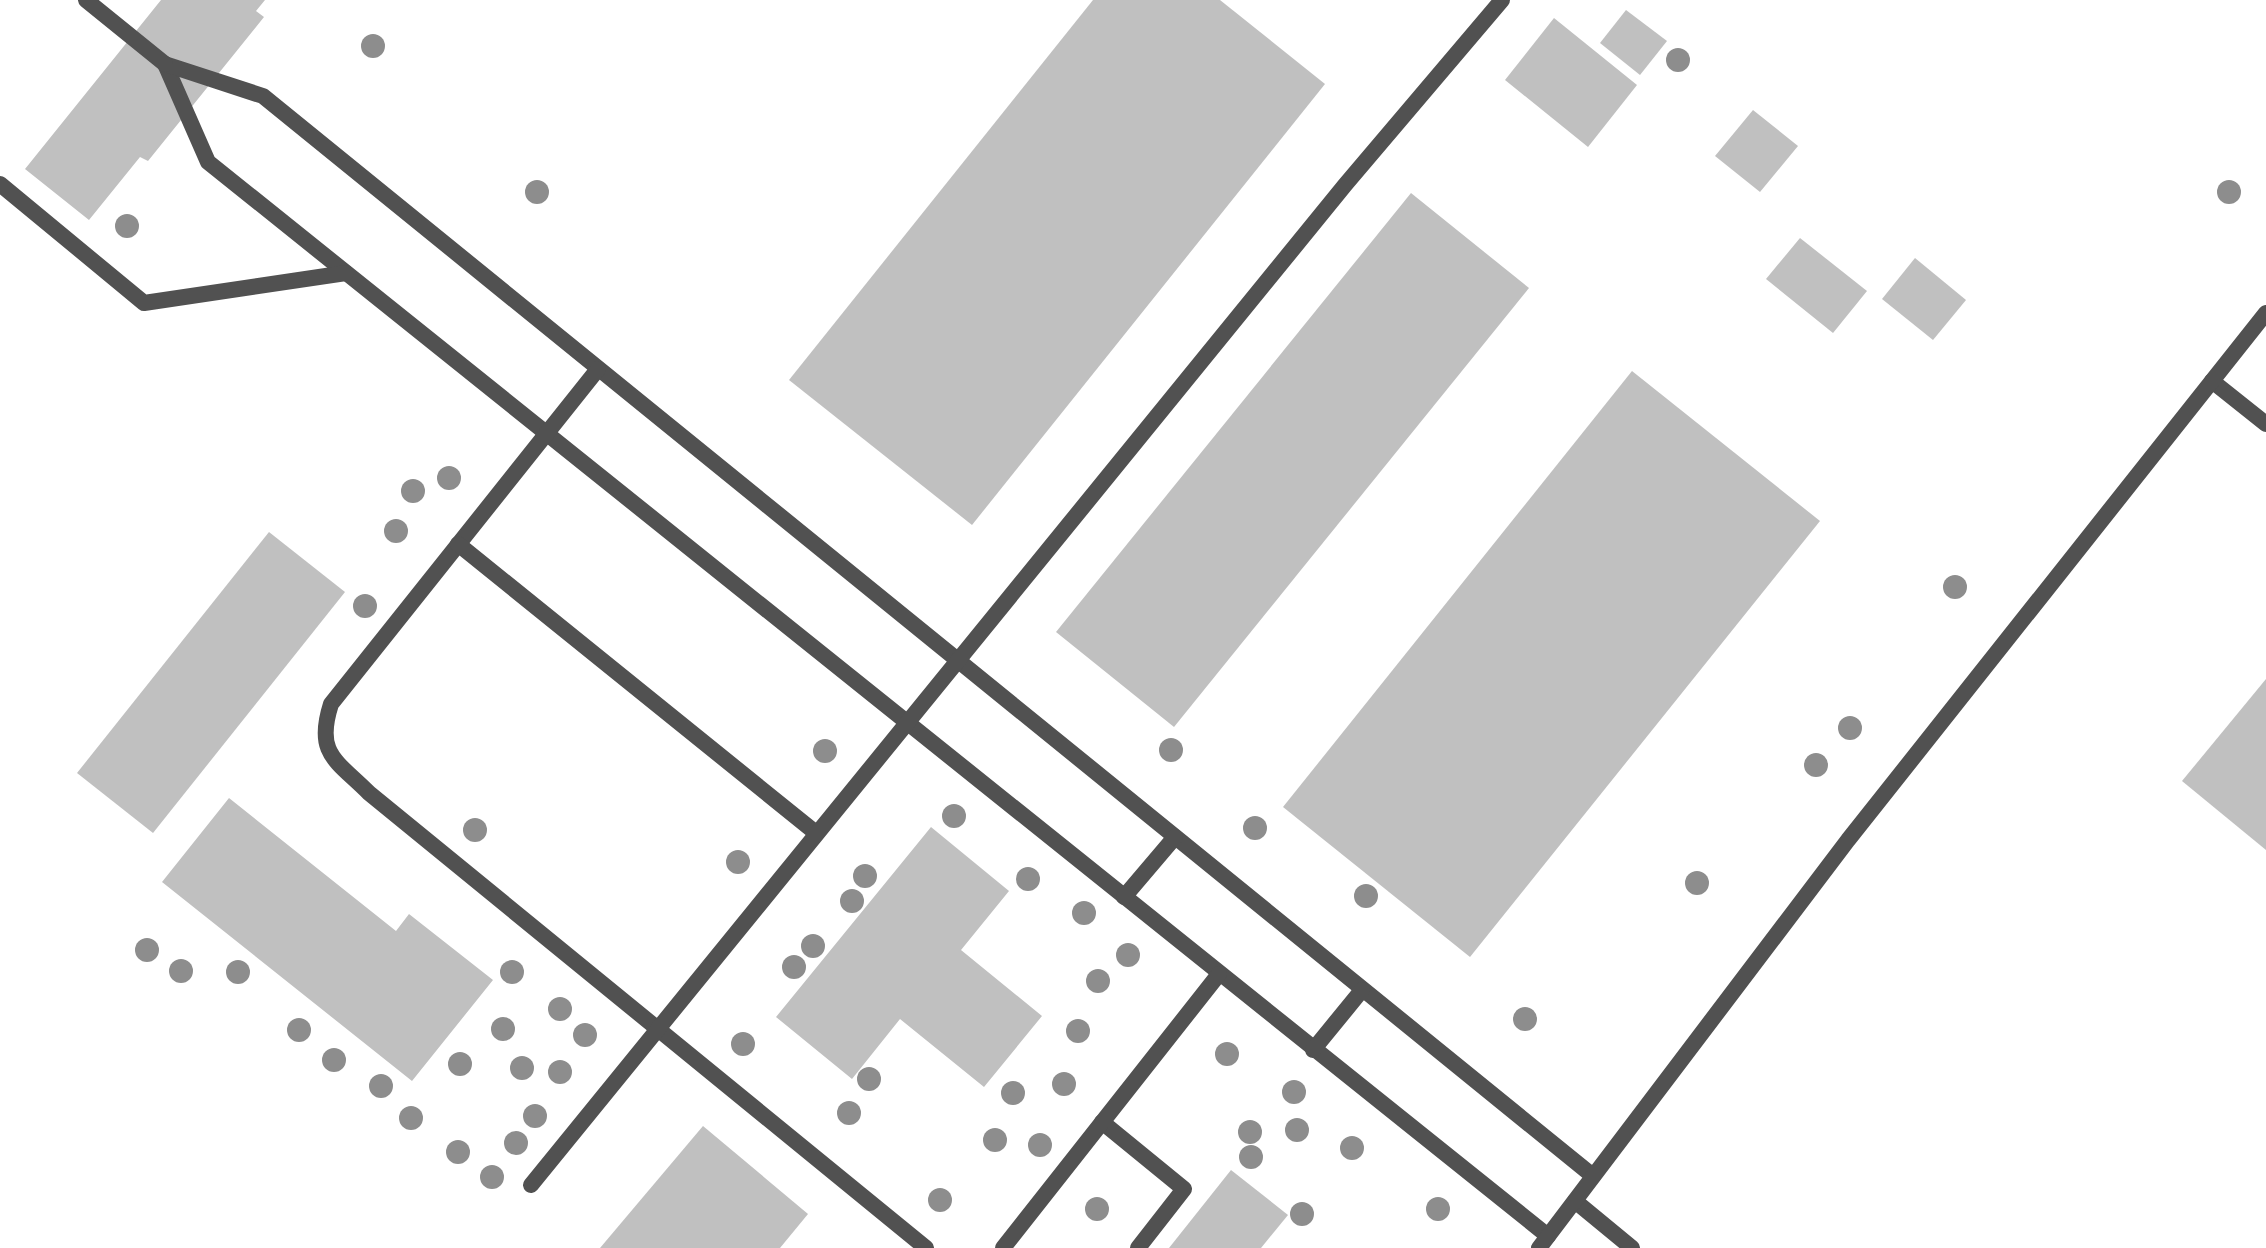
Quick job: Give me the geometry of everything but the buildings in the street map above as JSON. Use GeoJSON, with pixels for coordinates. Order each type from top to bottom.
{"type":"FeatureCollection","features":[{"type":"Feature","properties":{"kind":"street"},"geometry":{"type":"LineString","coordinates":[[86,0],[165,64],[263,96],[1593,1176]]}},
{"type":"Feature","properties":{"kind":"street"},"geometry":{"type":"LineString","coordinates":[[531,1185],[1345,185],[1502,0]]}},
{"type":"Feature","properties":{"kind":"street"},"geometry":{"type":"LineString","coordinates":[[165,64],[208,162],[1124,897],[1543,1242],[1848,840],[2266,313]]}},
{"type":"Feature","properties":{"kind":"street"},"geometry":{"type":"LineString","coordinates":[[0,184],[144,303],[346,273]]}},
{"type":"Feature","properties":{"kind":"street"},"geometry":{"type":"LineString","coordinates":[[598,369],[331,704],[323,730],[329,754],[369,793],[926,1248]]}},
{"type":"Feature","properties":{"kind":"street"},"geometry":{"type":"LineString","coordinates":[[2212,381],[2266,424]]}},
{"type":"Feature","properties":{"kind":"street"},"geometry":{"type":"LineString","coordinates":[[458,544],[816,833]]}},
{"type":"Feature","properties":{"kind":"street"},"geometry":{"type":"LineString","coordinates":[[1124,897],[1175,837]]}},
{"type":"Feature","properties":{"kind":"street"},"geometry":{"type":"LineString","coordinates":[[1003,1248],[1219,974]]}},
{"type":"Feature","properties":{"kind":"street"},"geometry":{"type":"LineString","coordinates":[[1313,1050],[1362,990]]}},
{"type":"Feature","properties":{"kind":"street"},"geometry":{"type":"LineString","coordinates":[[1102,1122],[1184,1189],[1138,1248]]}},
{"type":"Feature","properties":{"kind":"street"},"geometry":{"type":"LineString","coordinates":[[1575,1201],[1632,1248]]}}]}
